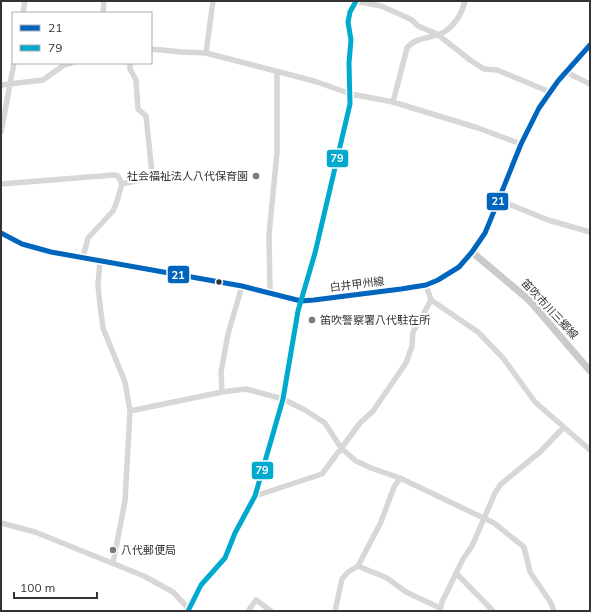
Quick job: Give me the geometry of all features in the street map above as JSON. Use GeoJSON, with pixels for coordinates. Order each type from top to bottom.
{"type":"FeatureCollection","features":[{"type":"Feature","properties":{"kind":"main road","name":"白井甲州線"},"geometry":{"type":"LineString","coordinates":[[1,233],[22,244],[51,252],[242,286],[301,301],[346,297],[426,285],[448,275],[459,267],[472,252],[484,233],[521,144],[539,108],[566,72],[590,45]]}},
{"type":"Feature","properties":{"kind":"main road","name":"笛吹市川三郷線"},"geometry":{"type":"LineString","coordinates":[[472,252],[530,300],[590,370]]}},
{"type":"Feature","properties":{"kind":"street"},"geometry":{"type":"LineString","coordinates":[[23,12],[25,1]]}},
{"type":"Feature","properties":{"kind":"street"},"geometry":{"type":"LineString","coordinates":[[103,12],[104,1]]}},
{"type":"Feature","properties":{"kind":"street"},"geometry":{"type":"LineString","coordinates":[[206,53],[213,1]]}},
{"type":"Feature","properties":{"kind":"street"},"geometry":{"type":"LineString","coordinates":[[1,522],[35,532],[144,576],[173,592],[189,610],[201,585],[225,558],[235,533],[255,496],[283,399],[298,311],[327,206],[350,104],[351,94],[349,63],[351,40],[348,22],[350,12],[356,1],[381,6],[412,20],[418,26],[438,34],[470,60],[484,69],[497,70],[550,92]]}},
{"type":"Feature","properties":{"kind":"street"},"geometry":{"type":"LineString","coordinates":[[393,102],[407,48],[414,42],[444,32],[462,13],[465,1]]}},
{"type":"Feature","properties":{"kind":"street"},"geometry":{"type":"LineString","coordinates":[[152,49],[206,53],[314,81],[351,94],[393,102],[478,128],[521,144]]}},
{"type":"Feature","properties":{"kind":"street"},"geometry":{"type":"LineString","coordinates":[[1,132],[14,64]]}},
{"type":"Feature","properties":{"kind":"street"},"geometry":{"type":"LineString","coordinates":[[1,85],[43,80],[69,64]]}},
{"type":"Feature","properties":{"kind":"street"},"geometry":{"type":"LineString","coordinates":[[122,184],[149,178],[152,173],[146,116],[138,109],[136,80],[130,69],[130,64]]}},
{"type":"Feature","properties":{"kind":"street"},"geometry":{"type":"LineString","coordinates":[[270,292],[269,235],[277,152],[277,72]]}},
{"type":"Feature","properties":{"kind":"street"},"geometry":{"type":"LineString","coordinates":[[566,72],[590,84]]}},
{"type":"Feature","properties":{"kind":"street"},"geometry":{"type":"LineString","coordinates":[[1,184],[114,175],[118,176],[122,184],[113,211],[88,238],[84,257]]}},
{"type":"Feature","properties":{"kind":"street"},"geometry":{"type":"LineString","coordinates":[[499,200],[548,220],[590,232]]}},
{"type":"Feature","properties":{"kind":"street"},"geometry":{"type":"LineString","coordinates":[[100,260],[98,285],[104,328],[125,382],[130,411],[125,501],[113,563]]}},
{"type":"Feature","properties":{"kind":"street"},"geometry":{"type":"LineString","coordinates":[[426,285],[431,300],[478,332],[504,358],[535,402],[590,450]]}},
{"type":"Feature","properties":{"kind":"street"},"geometry":{"type":"LineString","coordinates":[[222,392],[221,372],[228,334],[242,286]]}},
{"type":"Feature","properties":{"kind":"street"},"geometry":{"type":"LineString","coordinates":[[255,496],[322,474],[360,423],[373,411],[406,363],[412,346],[413,332],[431,300]]}},
{"type":"Feature","properties":{"kind":"street"},"geometry":{"type":"LineString","coordinates":[[130,411],[222,392],[246,389],[283,399],[305,410],[325,423],[341,448],[356,461],[400,478],[485,517],[494,523],[524,548],[530,572],[554,611]]}},
{"type":"Feature","properties":{"kind":"street"},"geometry":{"type":"LineString","coordinates":[[358,566],[387,578],[406,592],[440,610],[456,573],[472,546],[495,493],[501,484],[540,452],[563,428]]}},
{"type":"Feature","properties":{"kind":"street"},"geometry":{"type":"LineString","coordinates":[[335,611],[342,580],[348,572],[358,566],[381,522],[394,488],[400,478]]}},
{"type":"Feature","properties":{"kind":"street"},"geometry":{"type":"LineString","coordinates":[[456,573],[493,611]]}},
{"type":"Feature","properties":{"kind":"street"},"geometry":{"type":"LineString","coordinates":[[248,611],[256,600],[271,611]]}},
{"type":"Feature","properties":{"kind":"transit line","name":"79"},"geometry":{"type":"LineString","coordinates":[[188,611],[201,585],[225,558],[235,533],[255,496],[283,399],[298,311],[315,253],[350,104],[349,63],[351,40],[348,22],[350,12],[356,1]]}},
{"type":"Feature","properties":{"kind":"transit line","name":"21"},"geometry":{"type":"LineString","coordinates":[[1,233],[22,244],[51,252],[242,286],[301,301],[426,285],[438,280],[459,267],[472,252],[485,233],[521,144],[539,108],[558,81],[590,45]]}},
{"type":"Feature","properties":{"kind":"place","name":"社会福祉法人八代保育園"},"geometry":{"type":"Point","coordinates":[256,176]}},
{"type":"Feature","properties":{"kind":"place","name":"笛吹警察署八代駐在所"},"geometry":{"type":"Point","coordinates":[312,320]}},
{"type":"Feature","properties":{"kind":"place","name":"八代郵便局"},"geometry":{"type":"Point","coordinates":[113,550]}}]}
